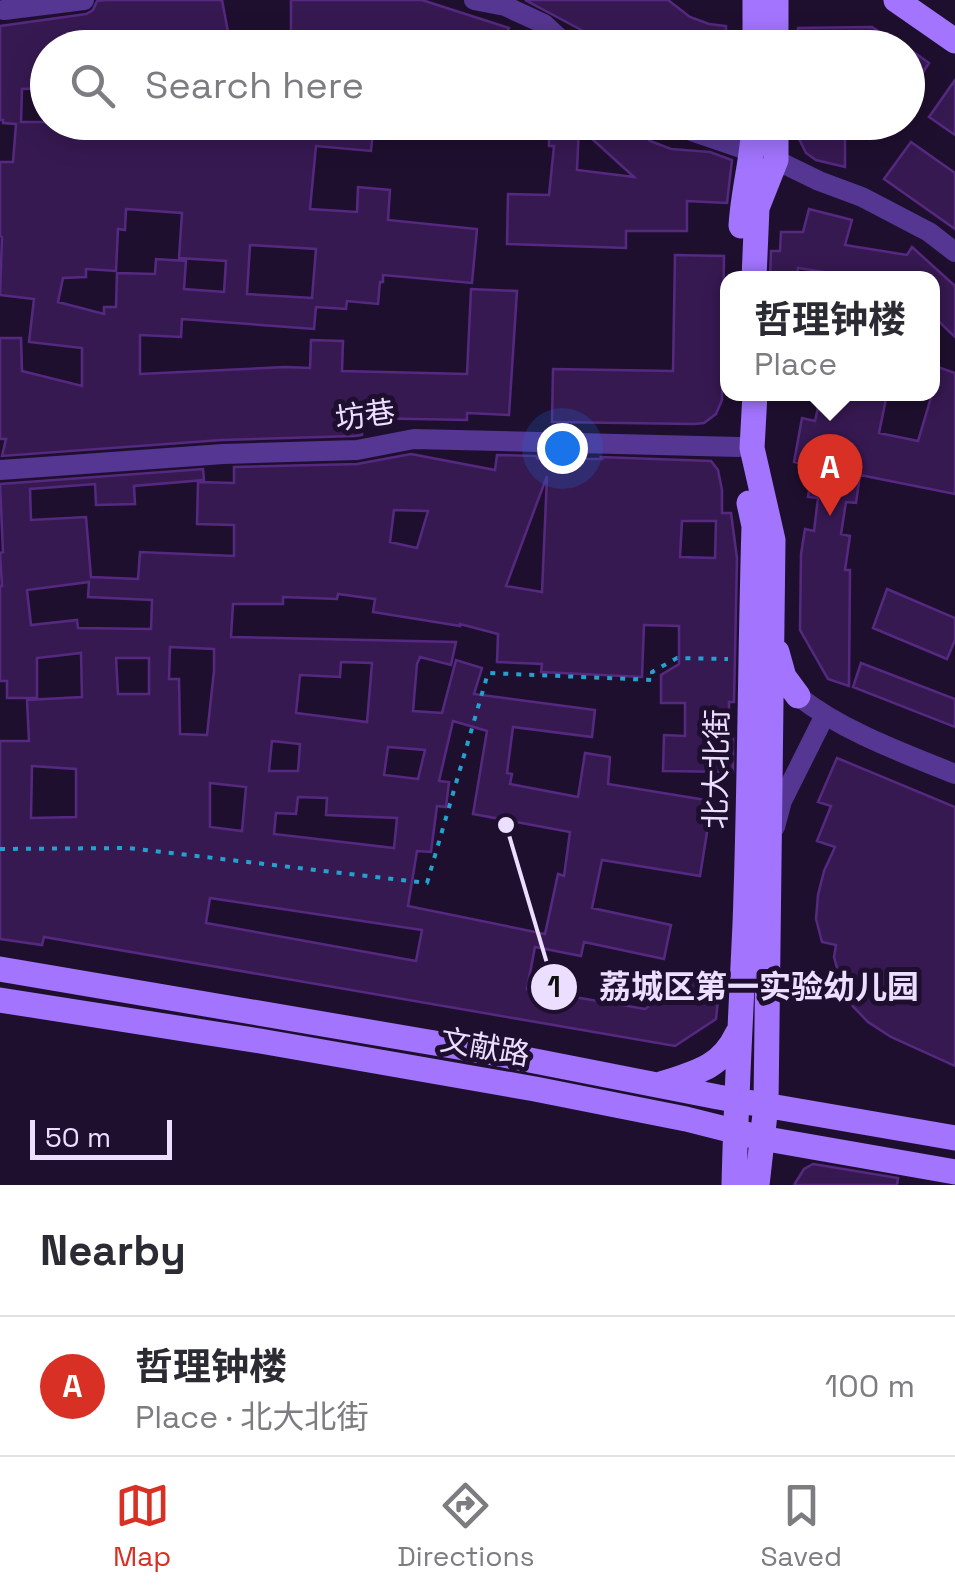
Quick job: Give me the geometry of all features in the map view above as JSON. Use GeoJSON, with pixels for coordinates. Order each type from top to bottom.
{"type":"FeatureCollection","features":[{"type":"Feature","properties":{"kind":"main road"},"geometry":{"type":"LineString","coordinates":[[754,30],[755,0]]}},
{"type":"Feature","properties":{"kind":"main road"},"geometry":{"type":"LineString","coordinates":[[776,9],[796,0]]}},
{"type":"Feature","properties":{"kind":"main road"},"geometry":{"type":"LineString","coordinates":[[896,0],[955,41]]}},
{"type":"Feature","properties":{"kind":"main road"},"geometry":{"type":"LineString","coordinates":[[740,271],[743,196],[765,156],[760,140]]}},
{"type":"Feature","properties":{"kind":"main road"},"geometry":{"type":"LineString","coordinates":[[754,271],[757,208],[770,140]]}},
{"type":"Feature","properties":{"kind":"main road","name":"北大北街"},"geometry":{"type":"LineString","coordinates":[[734,1185],[745,925],[754,526],[739,447],[740,401]]}},
{"type":"Feature","properties":{"kind":"main road","name":"北大北街"},"geometry":{"type":"LineString","coordinates":[[754,401],[752,448],[772,540],[766,1104],[757,1185]]}},
{"type":"Feature","properties":{"kind":"main road"},"geometry":{"type":"LineString","coordinates":[[772,621],[784,676],[798,696]]}},
{"type":"Feature","properties":{"kind":"main road","name":"文献路"},"geometry":{"type":"LineString","coordinates":[[0,969],[955,1138]]}},
{"type":"Feature","properties":{"kind":"main road","name":"文献路"},"geometry":{"type":"LineString","coordinates":[[0,1000],[445,1072],[735,1138],[761,1138],[955,1172]]}},
{"type":"Feature","properties":{"kind":"main road"},"geometry":{"type":"LineString","coordinates":[[656,1085],[700,1072],[728,1053],[739,1030]]}},
{"type":"Feature","properties":{"kind":"street"},"geometry":{"type":"LineString","coordinates":[[2,8],[84,0]]}},
{"type":"Feature","properties":{"kind":"street"},"geometry":{"type":"LineString","coordinates":[[474,0],[504,6],[550,30]]}},
{"type":"Feature","properties":{"kind":"street"},"geometry":{"type":"LineString","coordinates":[[718,140],[862,197],[929,232],[955,252]]}},
{"type":"Feature","properties":{"kind":"street","name":"坊巷"},"geometry":{"type":"LineString","coordinates":[[0,470],[223,454],[357,450],[414,439],[739,447]]}},
{"type":"Feature","properties":{"kind":"street"},"geometry":{"type":"LineString","coordinates":[[798,696],[825,716],[955,774]]}},
{"type":"Feature","properties":{"kind":"street"},"geometry":{"type":"LineString","coordinates":[[769,848],[782,801],[825,716]]}},
{"type":"Feature","properties":{"kind":"path"},"geometry":{"type":"LineString","coordinates":[[0,849],[128,848],[428,882],[488,673],[653,680],[652,672],[677,658],[750,660]]}},
{"type":"Feature","properties":{"kind":"building"},"geometry":{"type":"Polygon","coordinates":[[[106,0],[222,0],[228,30],[30,30],[30,89],[22,89],[21,122],[30,122],[30,140],[372,140],[371,151],[316,146],[310,209],[357,212],[358,187],[390,190],[388,220],[477,229],[472,283],[383,275],[378,304],[347,301],[346,309],[316,307],[314,329],[182,319],[181,337],[140,335],[140,374],[310,368],[311,340],[343,341],[342,371],[467,374],[471,289],[517,291],[509,415],[467,413],[467,420],[362,418],[362,435],[355,436],[222,440],[2,456],[6,439],[0,439],[0,338],[21,338],[22,371],[82,386],[82,348],[29,342],[34,299],[0,295],[0,162],[13,162],[16,124],[0,120],[0,26],[93,10],[97,1],[106,0]],[[126,209],[125,230],[118,229],[116,271],[86,269],[86,277],[63,278],[58,302],[104,314],[104,307],[116,307],[117,273],[155,274],[156,259],[186,261],[184,289],[224,292],[226,261],[179,258],[182,213],[126,209]],[[250,245],[247,294],[312,298],[316,249],[250,245]]]}},
{"type":"Feature","properties":{"kind":"building"},"geometry":{"type":"Polygon","coordinates":[[[291,0],[422,0],[509,28],[508,30],[291,30],[291,0]]]}},
{"type":"Feature","properties":{"kind":"building"},"geometry":{"type":"Polygon","coordinates":[[[525,0],[668,0],[690,17],[726,26],[726,30],[581,30],[525,0]]]}},
{"type":"Feature","properties":{"kind":"building"},"geometry":{"type":"Polygon","coordinates":[[[872,27],[877,30],[798,30],[872,27]]]}},
{"type":"Feature","properties":{"kind":"building"},"geometry":{"type":"Polygon","coordinates":[[[955,80],[955,135],[929,117],[955,80]]]}},
{"type":"Feature","properties":{"kind":"building"},"geometry":{"type":"Polygon","coordinates":[[[549,140],[578,140],[577,170],[634,177],[593,140],[649,140],[671,149],[710,152],[732,160],[727,203],[687,201],[687,231],[626,231],[626,248],[507,244],[508,194],[549,195],[554,146],[549,146],[549,140]]]}},
{"type":"Feature","properties":{"kind":"building"},"geometry":{"type":"Polygon","coordinates":[[[800,140],[845,140],[845,167],[816,160],[806,153],[800,140]]]}},
{"type":"Feature","properties":{"kind":"building"},"geometry":{"type":"Polygon","coordinates":[[[911,142],[955,173],[955,229],[884,179],[911,142]]]}},
{"type":"Feature","properties":{"kind":"building"},"geometry":{"type":"Polygon","coordinates":[[[809,209],[852,220],[845,245],[907,255],[912,247],[938,271],[770,271],[771,251],[780,251],[781,232],[803,232],[809,209]]]}},
{"type":"Feature","properties":{"kind":"building"},"geometry":{"type":"Polygon","coordinates":[[[675,255],[724,256],[724,271],[720,271],[722,401],[716,414],[704,423],[694,424],[552,422],[553,369],[673,371],[675,255]]]}},
{"type":"Feature","properties":{"kind":"building"},"geometry":{"type":"Polygon","coordinates":[[[940,272],[955,286],[955,337],[940,323],[940,272]]]}},
{"type":"Feature","properties":{"kind":"building"},"geometry":{"type":"Polygon","coordinates":[[[940,368],[955,373],[955,494],[860,475],[856,503],[846,502],[841,534],[850,536],[845,570],[850,570],[849,686],[828,679],[800,630],[801,554],[805,529],[814,531],[818,498],[808,497],[813,466],[794,462],[802,418],[815,421],[819,401],[886,401],[879,433],[918,441],[930,401],[940,401],[940,368]]]}},
{"type":"Feature","properties":{"kind":"building"},"geometry":{"type":"Polygon","coordinates":[[[411,454],[495,470],[497,455],[711,461],[718,470],[722,513],[731,513],[737,558],[734,702],[729,702],[733,772],[663,771],[664,735],[685,736],[685,703],[661,703],[661,675],[679,664],[679,626],[644,625],[642,677],[541,672],[542,664],[497,662],[498,634],[460,624],[373,612],[375,599],[338,594],[337,599],[283,597],[283,604],[233,604],[231,637],[456,642],[451,665],[420,657],[413,711],[442,713],[456,660],[482,668],[474,694],[595,710],[592,737],[513,727],[507,773],[512,774],[510,784],[578,797],[585,753],[610,757],[608,784],[712,801],[700,876],[602,860],[592,908],[671,925],[664,959],[584,942],[581,956],[535,947],[527,989],[645,1009],[690,978],[720,981],[716,1019],[675,1046],[44,937],[42,945],[0,939],[0,741],[29,741],[27,700],[82,697],[81,653],[37,658],[37,698],[7,698],[7,681],[0,681],[0,484],[203,469],[204,480],[134,486],[135,504],[96,505],[95,484],[30,489],[31,520],[86,517],[91,577],[138,579],[140,552],[234,556],[234,525],[197,524],[198,482],[234,483],[234,467],[357,464],[411,454]],[[547,476],[506,586],[542,592],[547,476]],[[394,510],[390,542],[417,548],[428,511],[394,510]],[[682,521],[680,557],[715,558],[716,521],[682,521]],[[89,582],[27,590],[31,625],[77,620],[78,628],[151,629],[152,600],[88,597],[89,582]],[[170,647],[169,679],[179,679],[180,734],[207,735],[214,649],[170,647]],[[116,658],[118,694],[149,694],[149,658],[116,658]],[[341,662],[340,677],[300,675],[296,713],[367,722],[372,663],[341,662]],[[453,721],[439,781],[449,782],[446,807],[437,806],[431,852],[417,851],[408,906],[545,934],[558,874],[564,876],[570,832],[473,814],[487,731],[453,721]],[[272,741],[269,771],[298,771],[300,744],[272,741]],[[388,747],[384,775],[418,779],[425,750],[388,747]],[[32,766],[31,818],[76,817],[76,769],[32,766]],[[210,783],[210,827],[242,831],[246,787],[210,783]],[[298,797],[296,814],[276,813],[274,834],[394,848],[397,818],[326,815],[327,798],[298,797]],[[210,898],[206,923],[416,961],[422,930],[210,898]]]}},
{"type":"Feature","properties":{"kind":"building"},"geometry":{"type":"Polygon","coordinates":[[[887,589],[955,618],[955,640],[947,659],[873,628],[887,589]]]}},
{"type":"Feature","properties":{"kind":"building"},"geometry":{"type":"Polygon","coordinates":[[[861,663],[955,699],[955,727],[853,687],[861,663]]]}},
{"type":"Feature","properties":{"kind":"building"},"geometry":{"type":"Polygon","coordinates":[[[837,758],[955,807],[955,1066],[891,1037],[868,1022],[844,997],[848,986],[837,968],[836,945],[822,942],[816,919],[818,895],[835,847],[817,841],[831,806],[818,802],[837,758]]]}},
{"type":"Feature","properties":{"kind":"building"},"geometry":{"type":"Polygon","coordinates":[[[813,1164],[898,1178],[897,1185],[794,1185],[804,1169],[813,1164]]]}},
{"type":"Feature","properties":{"kind":"place","name":"哲理钟楼"},"geometry":{"type":"Point","coordinates":[830,516]}},
{"type":"Feature","properties":{"kind":"place","name":"荔城区第一实验幼儿园"},"geometry":{"type":"Point","coordinates":[506,825]}}]}
